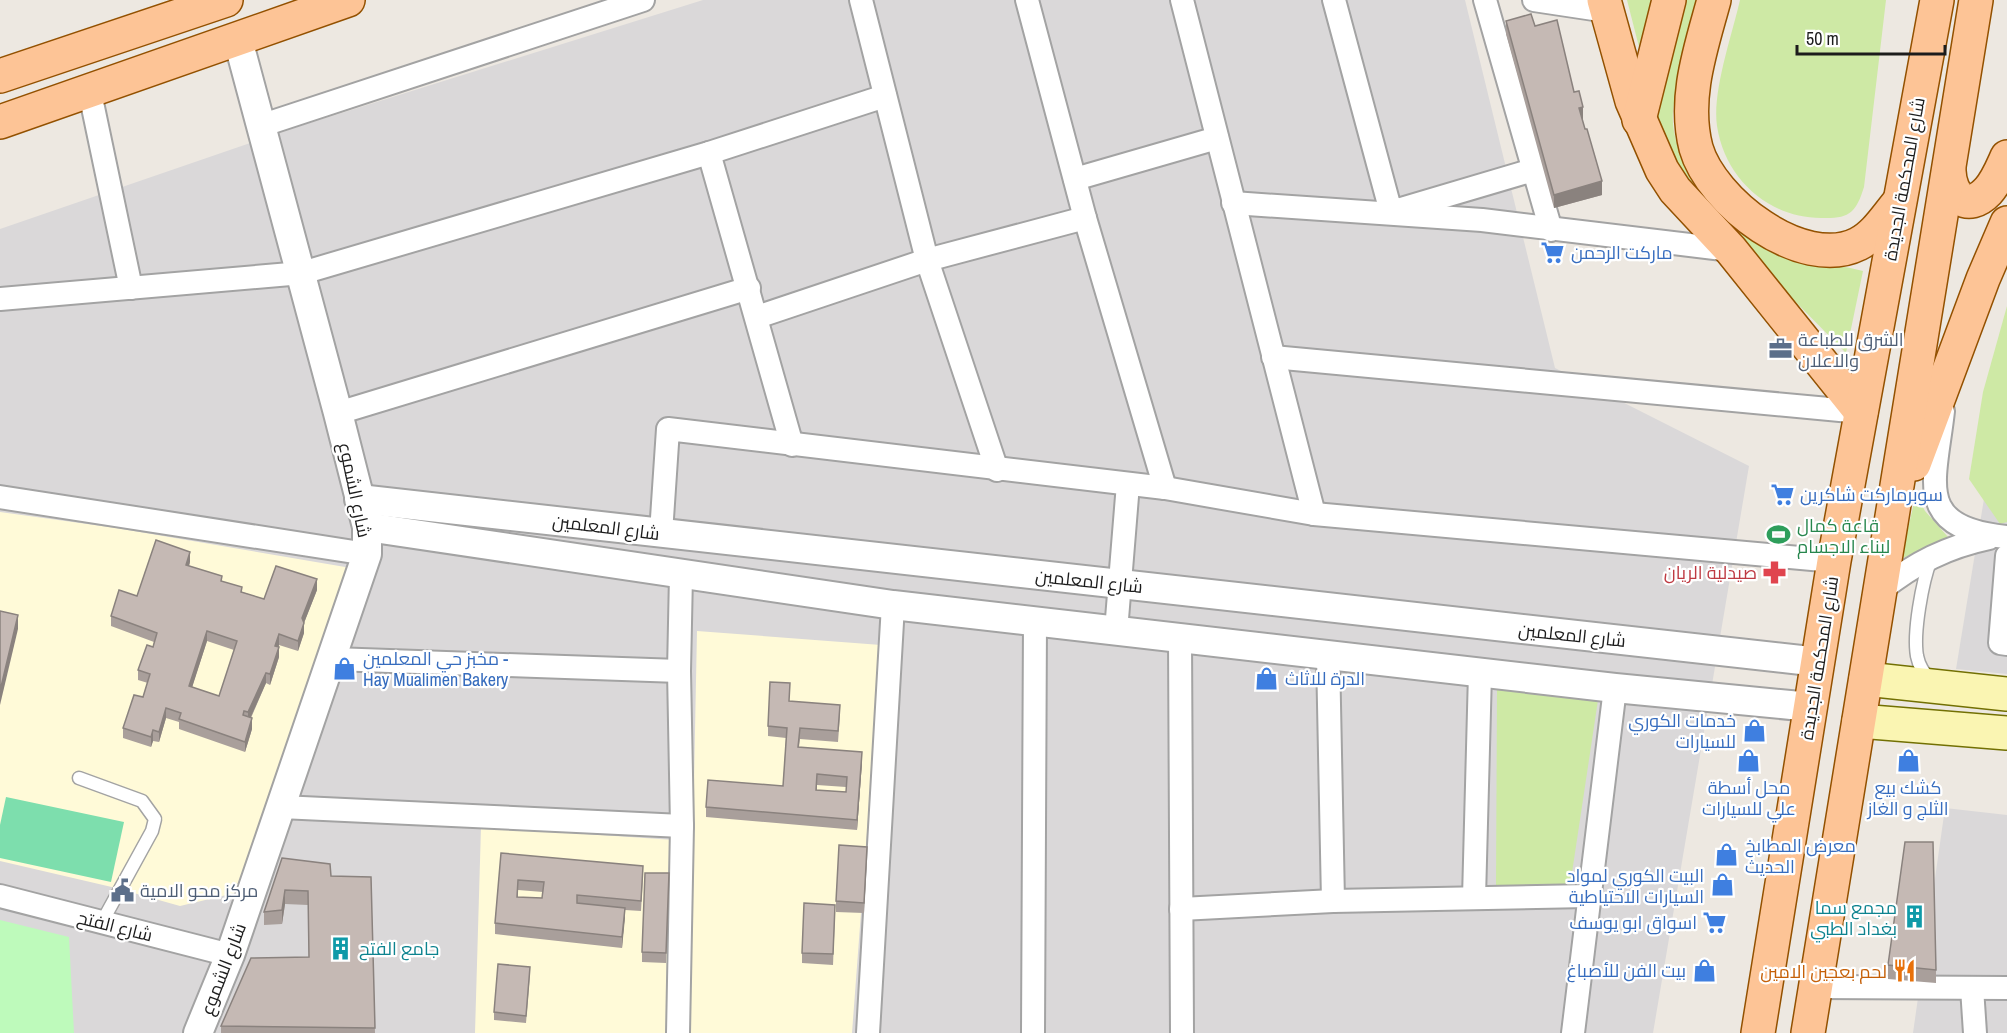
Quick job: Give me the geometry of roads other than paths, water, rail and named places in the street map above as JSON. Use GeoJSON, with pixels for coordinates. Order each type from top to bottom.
{"type":"FeatureCollection","features":[{"type":"Feature","properties":{"kind":"main road"},"geometry":{"type":"LineString","coordinates":[[0,76],[226,0]]}},
{"type":"Feature","properties":{"kind":"main road"},"geometry":{"type":"LineString","coordinates":[[0,122],[90,93],[348,0]]}},
{"type":"Feature","properties":{"kind":"main road"},"geometry":{"type":"LineString","coordinates":[[1639,120],[1669,0]]}},
{"type":"Feature","properties":{"kind":"main road"},"geometry":{"type":"LineString","coordinates":[[1714,0],[1693,87],[1692,122],[1702,163],[1723,194],[1735,207],[1772,232],[1810,248],[1827,250],[1857,244],[1869,236],[1899,202]]}},
{"type":"Feature","properties":{"kind":"main road","name":"شارع المحكمة الجديدة"},"geometry":{"type":"LineString","coordinates":[[1758,1033],[1834,561],[1937,0]]}},
{"type":"Feature","properties":{"kind":"main road"},"geometry":{"type":"LineString","coordinates":[[1808,1033],[1976,0]]}},
{"type":"Feature","properties":{"kind":"main road"},"geometry":{"type":"LineString","coordinates":[[1605,5],[1639,120],[1648,142],[1675,190],[1731,250],[1861,412]]}},
{"type":"Feature","properties":{"kind":"main road"},"geometry":{"type":"LineString","coordinates":[[1949,171],[1951,187],[1955,195],[1963,200],[1971,200],[1982,196],[1992,186],[2007,157]]}},
{"type":"Feature","properties":{"kind":"main road"},"geometry":{"type":"LineString","coordinates":[[1890,527],[1947,381],[1983,279],[2007,223]]}},
{"type":"Feature","properties":{"kind":"main road"},"geometry":{"type":"LineString","coordinates":[[1866,679],[2007,694]]}},
{"type":"Feature","properties":{"kind":"main road"},"geometry":{"type":"LineString","coordinates":[[1859,721],[2007,733]]}},
{"type":"Feature","properties":{"kind":"street"},"geometry":{"type":"LineString","coordinates":[[260,126],[643,0]]}},
{"type":"Feature","properties":{"kind":"street"},"geometry":{"type":"LineString","coordinates":[[861,0],[927,260],[998,470]]}},
{"type":"Feature","properties":{"kind":"street"},"geometry":{"type":"LineString","coordinates":[[1027,0],[1085,218],[1165,488]]}},
{"type":"Feature","properties":{"kind":"street"},"geometry":{"type":"LineString","coordinates":[[1182,0],[1314,514]]}},
{"type":"Feature","properties":{"kind":"street"},"geometry":{"type":"LineString","coordinates":[[1334,0],[1391,212]]}},
{"type":"Feature","properties":{"kind":"street"},"geometry":{"type":"LineString","coordinates":[[1485,0],[1551,230]]}},
{"type":"Feature","properties":{"kind":"street"},"geometry":{"type":"LineString","coordinates":[[1534,0],[1605,5]]}},
{"type":"Feature","properties":{"kind":"street","name":"شارع الشموع"},"geometry":{"type":"LineString","coordinates":[[198,1033],[230,955],[333,659],[367,541],[359,499],[302,273],[238,40]]}},
{"type":"Feature","properties":{"kind":"street"},"geometry":{"type":"LineString","coordinates":[[90,93],[131,288]]}},
{"type":"Feature","properties":{"kind":"street"},"geometry":{"type":"LineString","coordinates":[[0,299],[302,273],[709,153],[885,96]]}},
{"type":"Feature","properties":{"kind":"street"},"geometry":{"type":"LineString","coordinates":[[1075,179],[1216,138]]}},
{"type":"Feature","properties":{"kind":"street"},"geometry":{"type":"LineString","coordinates":[[709,153],[792,445]]}},
{"type":"Feature","properties":{"kind":"street"},"geometry":{"type":"LineString","coordinates":[[1391,212],[1533,170]]}},
{"type":"Feature","properties":{"kind":"street"},"geometry":{"type":"LineString","coordinates":[[1233,202],[1391,212],[1731,250]]}},
{"type":"Feature","properties":{"kind":"street"},"geometry":{"type":"LineString","coordinates":[[757,317],[927,260],[1085,218]]}},
{"type":"Feature","properties":{"kind":"street"},"geometry":{"type":"LineString","coordinates":[[338,413],[749,288]]}},
{"type":"Feature","properties":{"kind":"street"},"geometry":{"type":"LineString","coordinates":[[1273,357],[1861,412]]}},
{"type":"Feature","properties":{"kind":"street"},"geometry":{"type":"LineString","coordinates":[[1947,381],[1935,482],[1938,505],[1945,517],[1956,525],[2004,543]]}},
{"type":"Feature","properties":{"kind":"street"},"geometry":{"type":"LineString","coordinates":[[661,533],[668,429],[998,470],[1165,488],[1314,514],[1834,561]]}},
{"type":"Feature","properties":{"kind":"street"},"geometry":{"type":"LineString","coordinates":[[1116,631],[1128,484]]}},
{"type":"Feature","properties":{"kind":"street"},"geometry":{"type":"LineString","coordinates":[[0,497],[367,541]]}},
{"type":"Feature","properties":{"kind":"street","name":"شارع المعلمين"},"geometry":{"type":"LineString","coordinates":[[359,499],[1819,662]]}},
{"type":"Feature","properties":{"kind":"street","name":"شارع المعلمين"},"geometry":{"type":"LineString","coordinates":[[367,541],[681,575],[893,605],[1035,622],[1615,688],[1811,707]]}},
{"type":"Feature","properties":{"kind":"street"},"geometry":{"type":"LineString","coordinates":[[1881,590],[1915,564],[1933,555],[2004,543]]}},
{"type":"Feature","properties":{"kind":"street"},"geometry":{"type":"LineString","coordinates":[[2004,543],[2000,643],[2007,644]]}},
{"type":"Feature","properties":{"kind":"street"},"geometry":{"type":"LineString","coordinates":[[678,1033],[682,826],[679,671],[681,575]]}},
{"type":"Feature","properties":{"kind":"street"},"geometry":{"type":"LineString","coordinates":[[868,1033],[893,605]]}},
{"type":"Feature","properties":{"kind":"street"},"geometry":{"type":"LineString","coordinates":[[1033,1033],[1035,622]]}},
{"type":"Feature","properties":{"kind":"street"},"geometry":{"type":"LineString","coordinates":[[1180,638],[1182,1033]]}},
{"type":"Feature","properties":{"kind":"street"},"geometry":{"type":"LineString","coordinates":[[1328,655],[1333,901]]}},
{"type":"Feature","properties":{"kind":"street"},"geometry":{"type":"LineString","coordinates":[[333,659],[679,671]]}},
{"type":"Feature","properties":{"kind":"street"},"geometry":{"type":"LineString","coordinates":[[1474,898],[1480,673]]}},
{"type":"Feature","properties":{"kind":"street"},"geometry":{"type":"LineString","coordinates":[[1573,1033],[1615,688]]}},
{"type":"Feature","properties":{"kind":"street"},"geometry":{"type":"LineString","coordinates":[[281,807],[682,826]]}},
{"type":"Feature","properties":{"kind":"street","name":"شارع الفتح"},"geometry":{"type":"LineString","coordinates":[[0,896],[230,955]]}},
{"type":"Feature","properties":{"kind":"street"},"geometry":{"type":"LineString","coordinates":[[1180,909],[1333,901],[1588,896]]}},
{"type":"Feature","properties":{"kind":"street"},"geometry":{"type":"LineString","coordinates":[[1815,987],[2007,988]]}},
{"type":"Feature","properties":{"kind":"street"},"geometry":{"type":"LineString","coordinates":[[1972,988],[1975,1033]]}},
{"type":"Feature","properties":{"kind":"lane"},"geometry":{"type":"LineString","coordinates":[[1933,555],[1925,583],[1917,654],[1924,673],[1942,687]]}},
{"type":"Feature","properties":{"kind":"lane"},"geometry":{"type":"LineString","coordinates":[[79,778],[142,801],[155,819],[152,831],[102,922]]}},
{"type":"Feature","properties":{"kind":"place","name":"ماركت الرحمن"},"geometry":{"type":"Point","coordinates":[1553,252]}},
{"type":"Feature","properties":{"kind":"place","name":"الشرق للطباعة والاعلان"},"geometry":{"type":"Point","coordinates":[1780,349]}},
{"type":"Feature","properties":{"kind":"place","name":"سوبرماركت شاكرين"},"geometry":{"type":"Point","coordinates":[1782,494]}},
{"type":"Feature","properties":{"kind":"place","name":"قاعة كمال لبناء الاجسام"},"geometry":{"type":"Point","coordinates":[1779,535]}},
{"type":"Feature","properties":{"kind":"place","name":"صيدلية الريان"},"geometry":{"type":"Point","coordinates":[1775,572]}},
{"type":"Feature","properties":{"kind":"place","name":"مخبز حي المعلمين - Hay Mualimen Bakery"},"geometry":{"type":"Point","coordinates":[345,668]}},
{"type":"Feature","properties":{"kind":"place","name":"الدرة للاثاث"},"geometry":{"type":"Point","coordinates":[1267,678]}},
{"type":"Feature","properties":{"kind":"place","name":"خدمات الكوري للسيارات"},"geometry":{"type":"Point","coordinates":[1754,730]}},
{"type":"Feature","properties":{"kind":"place","name":"محل أسطة علي للسيارات"},"geometry":{"type":"Point","coordinates":[1749,761]}},
{"type":"Feature","properties":{"kind":"place","name":"كشك بيع الثلج و الغاز"},"geometry":{"type":"Point","coordinates":[1908,761]}},
{"type":"Feature","properties":{"kind":"place","name":"معرض المطابخ الحديث"},"geometry":{"type":"Point","coordinates":[1727,855]}},
{"type":"Feature","properties":{"kind":"place","name":"البيت الكوري لمواد السيارات الاحتياطية"},"geometry":{"type":"Point","coordinates":[1722,885]}},
{"type":"Feature","properties":{"kind":"place","name":"مركز محو الامية"},"geometry":{"type":"Point","coordinates":[122,890]}},
{"type":"Feature","properties":{"kind":"place","name":"مجمع سما بغداد الطبي"},"geometry":{"type":"Point","coordinates":[1915,917]}},
{"type":"Feature","properties":{"kind":"place","name":"اسواق ابو يوسف"},"geometry":{"type":"Point","coordinates":[1715,922]}},
{"type":"Feature","properties":{"kind":"place","name":"جامع الفتح"},"geometry":{"type":"Point","coordinates":[341,948]}},
{"type":"Feature","properties":{"kind":"place","name":"بيت الفن للأصباغ"},"geometry":{"type":"Point","coordinates":[1704,970]}},
{"type":"Feature","properties":{"kind":"place","name":"لحم بعجين الامين"},"geometry":{"type":"Point","coordinates":[1905,971]}}]}
